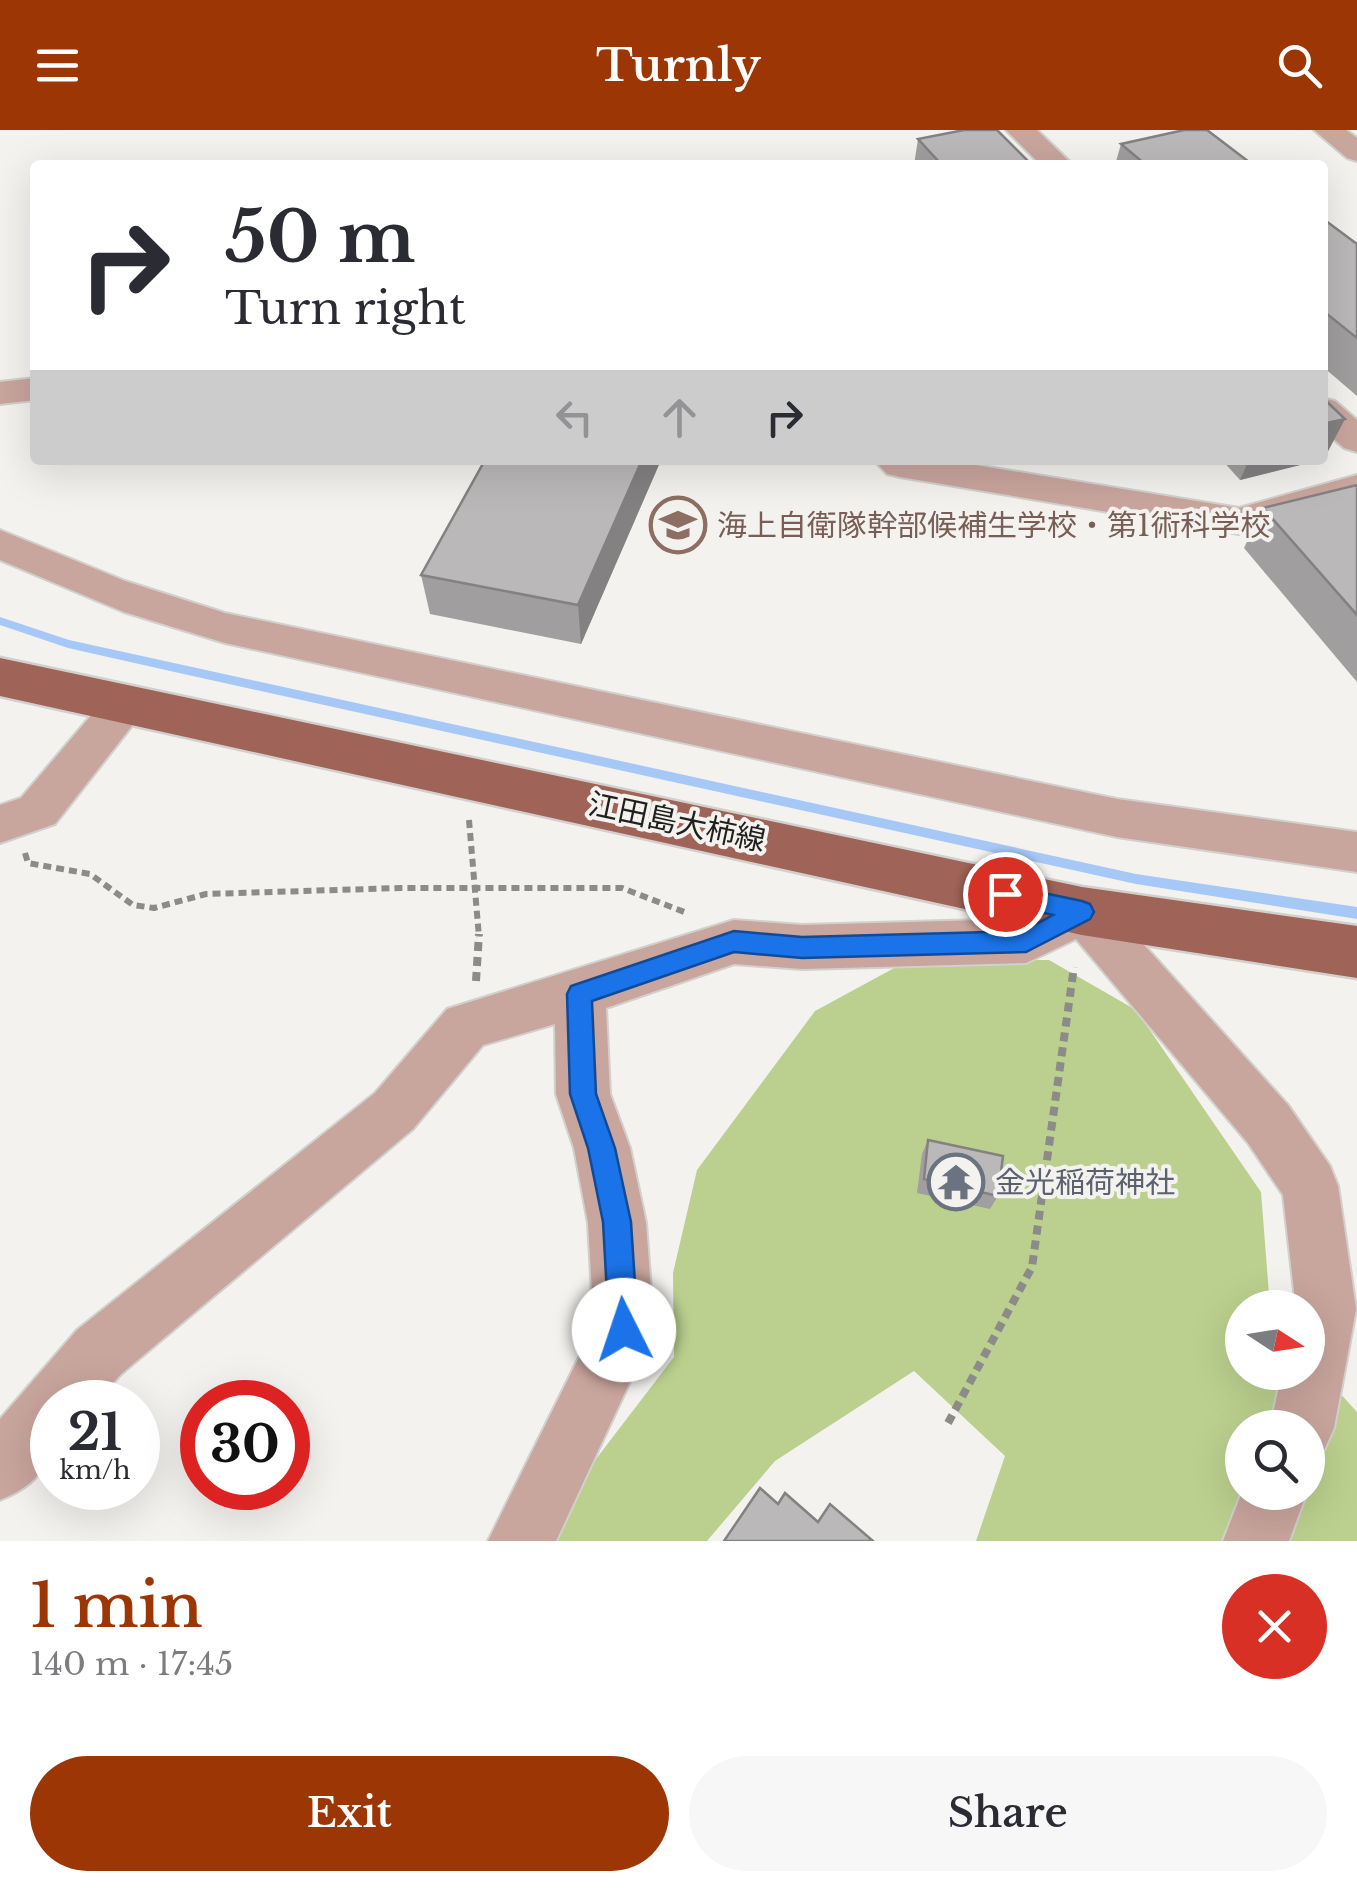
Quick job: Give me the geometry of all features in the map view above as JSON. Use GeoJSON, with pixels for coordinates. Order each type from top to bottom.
{"type":"FeatureCollection","features":[{"type":"Feature","properties":{"kind":"main road","name":"江田島大柿線"},"geometry":{"type":"LineString","coordinates":[[0,677],[1082,912],[1357,952]]}},
{"type":"Feature","properties":{"kind":"street"},"geometry":{"type":"LineString","coordinates":[[1020,130],[1053,160]]}},
{"type":"Feature","properties":{"kind":"street"},"geometry":{"type":"LineString","coordinates":[[1328,130],[1357,152]]}},
{"type":"Feature","properties":{"kind":"street"},"geometry":{"type":"LineString","coordinates":[[0,393],[30,390]]}},
{"type":"Feature","properties":{"kind":"street"},"geometry":{"type":"LineString","coordinates":[[1328,414],[1357,440]]}},
{"type":"Feature","properties":{"kind":"street"},"geometry":{"type":"LineString","coordinates":[[900,465],[1239,521],[1357,488]]}},
{"type":"Feature","properties":{"kind":"street"},"geometry":{"type":"LineString","coordinates":[[0,544],[151,609],[226,628],[1117,818],[1357,852]]}},
{"type":"Feature","properties":{"kind":"street"},"geometry":{"type":"LineString","coordinates":[[9,821],[38,811],[127,704]]}},
{"type":"Feature","properties":{"kind":"street"},"geometry":{"type":"LineString","coordinates":[[74,1380],[98,1352],[394,1111],[466,1026],[580,994],[734,942],[802,948],[1026,941],[1082,912],[1268,1124],[1310,1186],[1326,1310],[1306,1410]]}},
{"type":"Feature","properties":{"kind":"street"},"geometry":{"type":"LineString","coordinates":[[521,1541],[624,1330],[617,1222],[602,1148],[583,1094],[580,994]]}},
{"type":"Feature","properties":{"kind":"street"},"geometry":{"type":"LineString","coordinates":[[0,1468],[30,1432]]}},
{"type":"Feature","properties":{"kind":"street"},"geometry":{"type":"LineString","coordinates":[[1256,1541],[1269,1510]]}},
{"type":"Feature","properties":{"kind":"path"},"geometry":{"type":"LineString","coordinates":[[466,776],[480,964],[466,1026]]}},
{"type":"Feature","properties":{"kind":"path"},"geometry":{"type":"LineString","coordinates":[[9,821],[28,863],[90,874],[134,905],[154,908],[206,894],[622,888],[720,925],[734,942]]}},
{"type":"Feature","properties":{"kind":"path"},"geometry":{"type":"LineString","coordinates":[[948,1423],[1032,1267],[1082,912]]}},
{"type":"Feature","properties":{"kind":"green space"},"geometry":{"type":"Polygon","coordinates":[[[909,960],[1049,960],[1136,1010],[1261,1192],[1269,1290],[1225,1290],[1225,1390],[1325,1390],[1325,1377],[1357,1412],[1357,1541],[976,1541],[1005,1456],[914,1371],[775,1461],[707,1541],[492,1541],[580,1480],[674,1357],[673,1273],[697,1170],[815,1011],[909,960]]]}},
{"type":"Feature","properties":{"kind":"building"},"geometry":{"type":"Polygon","coordinates":[[[964,130],[997,130],[1027,160],[937,160],[918,139],[964,130]]]}},
{"type":"Feature","properties":{"kind":"building"},"geometry":{"type":"Polygon","coordinates":[[[1184,130],[1207,130],[1246,160],[1140,160],[1121,144],[1184,130]]]}},
{"type":"Feature","properties":{"kind":"building"},"geometry":{"type":"Polygon","coordinates":[[[1328,222],[1357,244],[1357,338],[1328,315],[1328,222]]]}},
{"type":"Feature","properties":{"kind":"building"},"geometry":{"type":"Polygon","coordinates":[[[1328,403],[1345,419],[1328,423],[1328,403]]]}},
{"type":"Feature","properties":{"kind":"building"},"geometry":{"type":"Polygon","coordinates":[[[482,465],[640,465],[578,605],[421,575],[482,465]]]}},
{"type":"Feature","properties":{"kind":"building"},"geometry":{"type":"Polygon","coordinates":[[[1357,485],[1357,615],[1263,508],[1357,485]]]}},
{"type":"Feature","properties":{"kind":"building"},"geometry":{"type":"Polygon","coordinates":[[[928,1140],[1003,1156],[998,1196],[924,1179],[928,1140]]]}},
{"type":"Feature","properties":{"kind":"building"},"geometry":{"type":"Polygon","coordinates":[[[760,1488],[778,1504],[785,1493],[818,1522],[830,1504],[873,1541],[724,1541],[760,1488]]]}},
{"type":"Feature","properties":{"kind":"waterway"},"geometry":{"type":"LineString","coordinates":[[0,621],[68,644],[1136,879],[1357,913]]}},
{"type":"Feature","properties":{"kind":"place","name":"海上自衛隊幹部候補生学校・第1術科学校"},"geometry":{"type":"Point","coordinates":[678,525]}},
{"type":"Feature","properties":{"kind":"place","name":"金光稲荷神社"},"geometry":{"type":"Point","coordinates":[956,1182]}},
{"type":"Feature","properties":{"kind":"route"},"geometry":{"type":"LineString","coordinates":[[624,1330],[617,1222],[602,1148],[583,1094],[580,994],[734,942],[802,948],[1026,941],[1082,912],[1005,894]]}}]}
